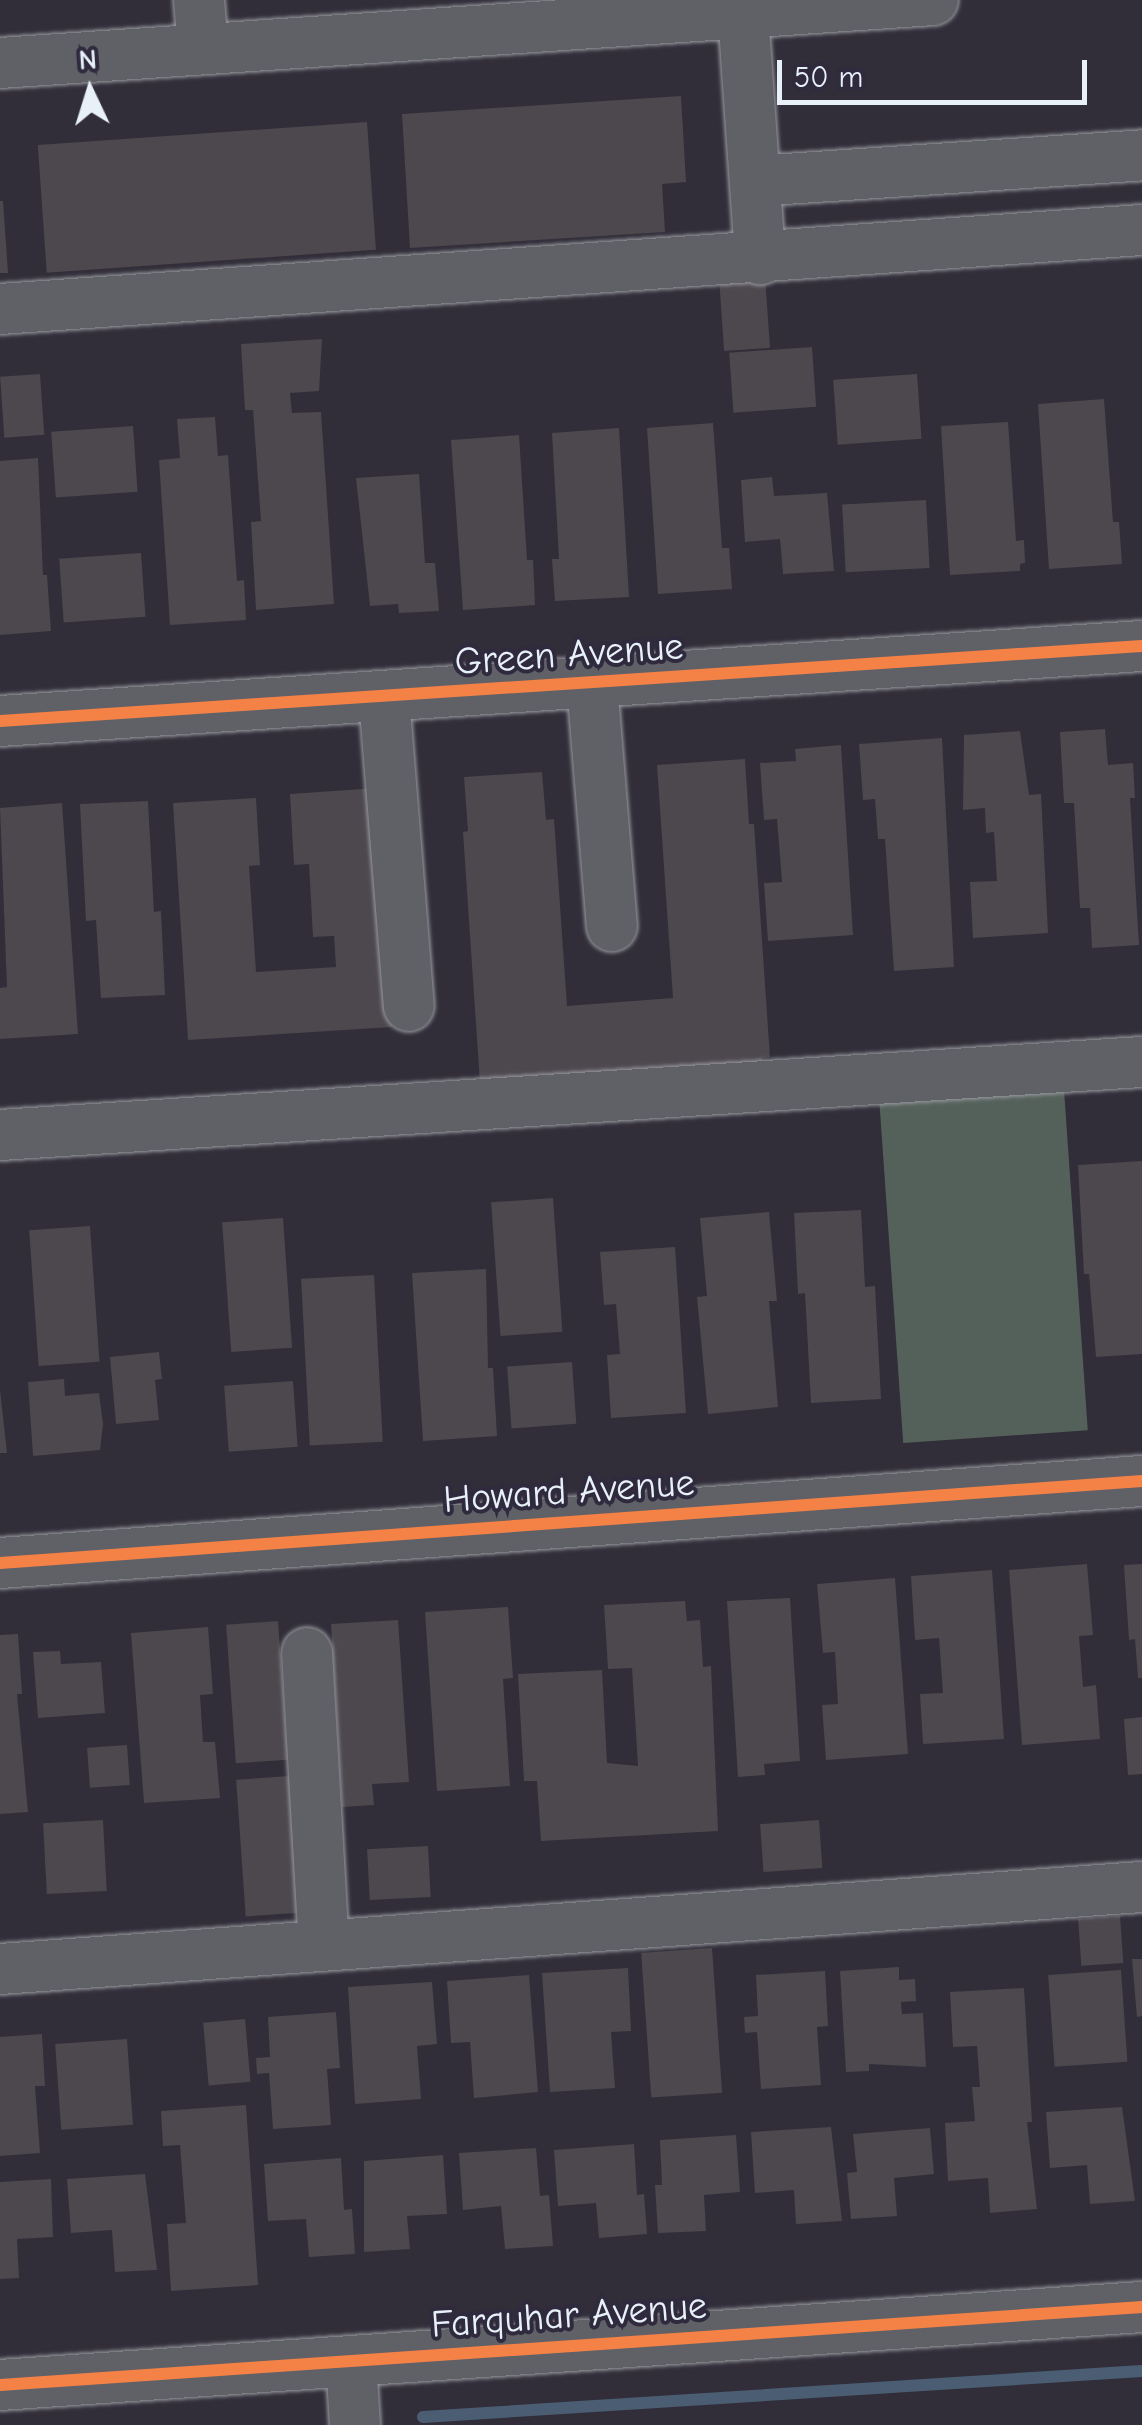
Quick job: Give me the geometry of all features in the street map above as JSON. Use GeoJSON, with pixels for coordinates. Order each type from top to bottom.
{"type":"FeatureCollection","features":[{"type":"Feature","properties":{"kind":"street"},"geometry":{"type":"LineString","coordinates":[[199,0],[203,50]]}},
{"type":"Feature","properties":{"kind":"street"},"geometry":{"type":"LineString","coordinates":[[0,63],[933,0]]}},
{"type":"Feature","properties":{"kind":"street"},"geometry":{"type":"LineString","coordinates":[[743,13],[760,259]]}},
{"type":"Feature","properties":{"kind":"street"},"geometry":{"type":"LineString","coordinates":[[755,181],[1142,155]]}},
{"type":"Feature","properties":{"kind":"street"},"geometry":{"type":"LineString","coordinates":[[0,309],[1142,230]]}},
{"type":"Feature","properties":{"kind":"street","name":"Green Avenue"},"geometry":{"type":"LineString","coordinates":[[0,721],[1142,646]]}},
{"type":"Feature","properties":{"kind":"street"},"geometry":{"type":"LineString","coordinates":[[592,684],[612,926]]}},
{"type":"Feature","properties":{"kind":"street"},"geometry":{"type":"LineString","coordinates":[[384,697],[409,1006]]}},
{"type":"Feature","properties":{"kind":"street"},"geometry":{"type":"LineString","coordinates":[[0,1135],[1142,1062]]}},
{"type":"Feature","properties":{"kind":"street","name":"Howard Avenue"},"geometry":{"type":"LineString","coordinates":[[0,1563],[1142,1481]]}},
{"type":"Feature","properties":{"kind":"street"},"geometry":{"type":"LineString","coordinates":[[307,1653],[324,1946]]}},
{"type":"Feature","properties":{"kind":"street"},"geometry":{"type":"LineString","coordinates":[[0,1969],[1142,1888]]}},
{"type":"Feature","properties":{"kind":"street","name":"Farquhar Avenue"},"geometry":{"type":"LineString","coordinates":[[0,2385],[1142,2308]]}},
{"type":"Feature","properties":{"kind":"street"},"geometry":{"type":"LineString","coordinates":[[351,2360],[355,2425]]}},
{"type":"Feature","properties":{"kind":"shaded area"},"geometry":{"type":"Polygon","coordinates":[[[1064,1090],[1088,1430],[903,1443],[879,1103],[1064,1090]]]}},
{"type":"Feature","properties":{"kind":"building"},"geometry":{"type":"Polygon","coordinates":[[[681,96],[686,182],[662,184],[665,232],[410,248],[402,114],[681,96]]]}},
{"type":"Feature","properties":{"kind":"building"},"geometry":{"type":"Polygon","coordinates":[[[367,122],[376,250],[47,273],[38,145],[367,122]]]}},
{"type":"Feature","properties":{"kind":"building"},"geometry":{"type":"Polygon","coordinates":[[[3,201],[8,273],[0,273],[3,201]]]}},
{"type":"Feature","properties":{"kind":"building"},"geometry":{"type":"Polygon","coordinates":[[[765,276],[770,348],[724,351],[719,279],[765,276]]]}},
{"type":"Feature","properties":{"kind":"building"},"geometry":{"type":"Polygon","coordinates":[[[322,339],[319,391],[290,393],[292,413],[321,412],[334,604],[256,610],[251,522],[261,521],[253,410],[245,410],[241,344],[322,339]]]}},
{"type":"Feature","properties":{"kind":"building"},"geometry":{"type":"Polygon","coordinates":[[[812,347],[816,407],[733,413],[729,353],[812,347]]]}},
{"type":"Feature","properties":{"kind":"building"},"geometry":{"type":"Polygon","coordinates":[[[40,374],[44,435],[4,438],[0,377],[40,374]]]}},
{"type":"Feature","properties":{"kind":"building"},"geometry":{"type":"Polygon","coordinates":[[[917,374],[922,439],[838,445],[833,380],[917,374]]]}},
{"type":"Feature","properties":{"kind":"building"},"geometry":{"type":"Polygon","coordinates":[[[1104,399],[1113,522],[1119,522],[1122,564],[1049,569],[1038,404],[1104,399]]]}},
{"type":"Feature","properties":{"kind":"building"},"geometry":{"type":"Polygon","coordinates":[[[215,417],[218,456],[228,455],[237,581],[244,580],[246,620],[170,625],[159,460],[180,458],[177,419],[215,417]]]}},
{"type":"Feature","properties":{"kind":"building"},"geometry":{"type":"Polygon","coordinates":[[[1008,422],[1016,541],[1024,540],[1025,563],[1020,564],[1020,571],[950,575],[941,426],[1008,422]]]}},
{"type":"Feature","properties":{"kind":"building"},"geometry":{"type":"Polygon","coordinates":[[[713,423],[722,548],[729,548],[732,589],[658,594],[647,428],[713,423]]]}},
{"type":"Feature","properties":{"kind":"building"},"geometry":{"type":"Polygon","coordinates":[[[133,426],[138,492],[56,498],[51,432],[133,426]]]}},
{"type":"Feature","properties":{"kind":"building"},"geometry":{"type":"Polygon","coordinates":[[[619,428],[629,597],[555,601],[552,559],[559,559],[552,433],[619,428]]]}},
{"type":"Feature","properties":{"kind":"building"},"geometry":{"type":"Polygon","coordinates":[[[519,435],[527,560],[533,560],[535,605],[463,610],[451,440],[519,435]]]}},
{"type":"Feature","properties":{"kind":"building"},"geometry":{"type":"Polygon","coordinates":[[[38,458],[43,575],[47,575],[51,631],[0,635],[0,461],[38,458]]]}},
{"type":"Feature","properties":{"kind":"building"},"geometry":{"type":"Polygon","coordinates":[[[419,474],[425,563],[435,563],[439,611],[399,613],[398,604],[370,606],[356,478],[419,474]]]}},
{"type":"Feature","properties":{"kind":"building"},"geometry":{"type":"Polygon","coordinates":[[[772,477],[774,496],[827,493],[834,571],[783,574],[780,539],[745,542],[741,480],[772,477]]]}},
{"type":"Feature","properties":{"kind":"building"},"geometry":{"type":"Polygon","coordinates":[[[926,500],[930,568],[846,572],[842,504],[926,500]]]}},
{"type":"Feature","properties":{"kind":"building"},"geometry":{"type":"Polygon","coordinates":[[[141,553],[145,617],[64,623],[59,559],[141,553]]]}},
{"type":"Feature","properties":{"kind":"building"},"geometry":{"type":"Polygon","coordinates":[[[1105,729],[1108,765],[1133,763],[1135,798],[1130,798],[1139,945],[1092,948],[1090,908],[1080,908],[1074,803],[1064,803],[1060,732],[1105,729]]]}},
{"type":"Feature","properties":{"kind":"building"},"geometry":{"type":"Polygon","coordinates":[[[1020,731],[1029,795],[1041,794],[1048,933],[973,938],[970,882],[997,881],[994,832],[986,833],[985,808],[963,810],[964,735],[1020,731]]]}},
{"type":"Feature","properties":{"kind":"building"},"geometry":{"type":"Polygon","coordinates":[[[942,738],[954,967],[894,971],[885,839],[878,839],[875,799],[863,800],[859,744],[942,738]]]}},
{"type":"Feature","properties":{"kind":"building"},"geometry":{"type":"Polygon","coordinates":[[[841,745],[853,935],[768,941],[764,883],[782,882],[777,819],[764,820],[760,763],[796,761],[795,749],[841,745]]]}},
{"type":"Feature","properties":{"kind":"building"},"geometry":{"type":"Polygon","coordinates":[[[745,759],[749,824],[754,824],[770,1057],[762,1058],[762,1063],[480,1083],[463,832],[468,831],[464,777],[542,772],[546,820],[554,819],[567,1006],[673,998],[657,765],[745,759]]]}},
{"type":"Feature","properties":{"kind":"building"},"geometry":{"type":"Polygon","coordinates":[[[377,788],[392,1027],[188,1040],[173,803],[256,798],[260,865],[249,866],[256,972],[336,967],[334,936],[313,937],[309,864],[294,865],[290,794],[377,788]]]}},
{"type":"Feature","properties":{"kind":"building"},"geometry":{"type":"Polygon","coordinates":[[[148,801],[154,912],[161,911],[165,995],[101,998],[96,920],[86,921],[80,804],[148,801]]]}},
{"type":"Feature","properties":{"kind":"building"},"geometry":{"type":"Polygon","coordinates":[[[62,803],[78,1034],[0,1039],[0,988],[7,987],[0,808],[62,803]]]}},
{"type":"Feature","properties":{"kind":"building"},"geometry":{"type":"Polygon","coordinates":[[[1142,1161],[1142,1354],[1096,1357],[1089,1274],[1084,1274],[1078,1165],[1142,1161]]]}},
{"type":"Feature","properties":{"kind":"building"},"geometry":{"type":"Polygon","coordinates":[[[553,1198],[562,1332],[500,1336],[491,1202],[553,1198]]]}},
{"type":"Feature","properties":{"kind":"building"},"geometry":{"type":"Polygon","coordinates":[[[861,1210],[865,1287],[875,1286],[881,1399],[811,1403],[805,1293],[798,1294],[794,1213],[861,1210]]]}},
{"type":"Feature","properties":{"kind":"building"},"geometry":{"type":"Polygon","coordinates":[[[769,1212],[777,1301],[769,1301],[778,1407],[708,1414],[697,1297],[707,1296],[700,1218],[769,1212]]]}},
{"type":"Feature","properties":{"kind":"building"},"geometry":{"type":"Polygon","coordinates":[[[283,1218],[292,1348],[231,1352],[222,1222],[283,1218]]]}},
{"type":"Feature","properties":{"kind":"building"},"geometry":{"type":"Polygon","coordinates":[[[90,1226],[99,1362],[39,1366],[29,1230],[90,1226]]]}},
{"type":"Feature","properties":{"kind":"building"},"geometry":{"type":"Polygon","coordinates":[[[675,1247],[686,1413],[611,1418],[607,1355],[620,1354],[616,1304],[604,1305],[600,1252],[675,1247]]]}},
{"type":"Feature","properties":{"kind":"building"},"geometry":{"type":"Polygon","coordinates":[[[486,1269],[488,1368],[493,1368],[497,1436],[423,1441],[412,1273],[486,1269]]]}},
{"type":"Feature","properties":{"kind":"building"},"geometry":{"type":"Polygon","coordinates":[[[374,1275],[383,1442],[310,1446],[301,1279],[374,1275]]]}},
{"type":"Feature","properties":{"kind":"building"},"geometry":{"type":"Polygon","coordinates":[[[159,1352],[162,1379],[155,1380],[159,1420],[116,1424],[110,1357],[159,1352]]]}},
{"type":"Feature","properties":{"kind":"building"},"geometry":{"type":"Polygon","coordinates":[[[572,1362],[576,1424],[511,1428],[507,1367],[572,1362]]]}},
{"type":"Feature","properties":{"kind":"building"},"geometry":{"type":"Polygon","coordinates":[[[64,1379],[65,1396],[99,1393],[103,1424],[100,1450],[33,1456],[28,1382],[64,1379]]]}},
{"type":"Feature","properties":{"kind":"building"},"geometry":{"type":"Polygon","coordinates":[[[293,1381],[298,1447],[229,1452],[224,1386],[293,1381]]]}},
{"type":"Feature","properties":{"kind":"building"},"geometry":{"type":"Polygon","coordinates":[[[0,1390],[7,1453],[0,1453],[0,1390]]]}},
{"type":"Feature","properties":{"kind":"building"},"geometry":{"type":"Polygon","coordinates":[[[1087,1564],[1093,1635],[1079,1636],[1083,1687],[1096,1685],[1100,1739],[1022,1745],[1009,1570],[1087,1564]]]}},
{"type":"Feature","properties":{"kind":"building"},"geometry":{"type":"Polygon","coordinates":[[[1142,1564],[1142,1678],[1138,1678],[1135,1639],[1129,1640],[1124,1565],[1142,1564]]]}},
{"type":"Feature","properties":{"kind":"building"},"geometry":{"type":"Polygon","coordinates":[[[992,1570],[1004,1739],[923,1744],[920,1694],[943,1693],[939,1638],[915,1640],[911,1576],[992,1570]]]}},
{"type":"Feature","properties":{"kind":"building"},"geometry":{"type":"Polygon","coordinates":[[[895,1578],[908,1754],[826,1760],[822,1705],[838,1704],[835,1652],[823,1653],[817,1584],[895,1578]]]}},
{"type":"Feature","properties":{"kind":"building"},"geometry":{"type":"Polygon","coordinates":[[[790,1598],[800,1761],[764,1764],[765,1775],[738,1777],[727,1601],[790,1598]]]}},
{"type":"Feature","properties":{"kind":"building"},"geometry":{"type":"Polygon","coordinates":[[[685,1601],[687,1621],[700,1620],[703,1667],[711,1666],[718,1831],[541,1841],[537,1781],[524,1781],[518,1674],[602,1670],[607,1763],[638,1766],[632,1668],[608,1669],[604,1605],[685,1601]]]}},
{"type":"Feature","properties":{"kind":"building"},"geometry":{"type":"Polygon","coordinates":[[[508,1607],[513,1678],[503,1679],[510,1786],[437,1791],[425,1612],[508,1607]]]}},
{"type":"Feature","properties":{"kind":"building"},"geometry":{"type":"Polygon","coordinates":[[[398,1620],[409,1782],[372,1784],[374,1805],[342,1807],[331,1624],[398,1620]]]}},
{"type":"Feature","properties":{"kind":"building"},"geometry":{"type":"Polygon","coordinates":[[[278,1621],[288,1760],[236,1763],[226,1625],[278,1621]]]}},
{"type":"Feature","properties":{"kind":"building"},"geometry":{"type":"Polygon","coordinates":[[[208,1627],[213,1694],[200,1695],[203,1742],[215,1742],[220,1798],[144,1803],[131,1633],[208,1627]]]}},
{"type":"Feature","properties":{"kind":"building"},"geometry":{"type":"Polygon","coordinates":[[[18,1634],[22,1694],[17,1694],[28,1812],[0,1814],[0,1635],[18,1634]]]}},
{"type":"Feature","properties":{"kind":"building"},"geometry":{"type":"Polygon","coordinates":[[[60,1651],[61,1664],[101,1662],[105,1713],[38,1718],[33,1652],[60,1651]]]}},
{"type":"Feature","properties":{"kind":"building"},"geometry":{"type":"Polygon","coordinates":[[[1142,1717],[1142,1774],[1128,1775],[1124,1719],[1142,1717]]]}},
{"type":"Feature","properties":{"kind":"building"},"geometry":{"type":"Polygon","coordinates":[[[127,1745],[130,1785],[90,1788],[87,1748],[127,1745]]]}},
{"type":"Feature","properties":{"kind":"building"},"geometry":{"type":"Polygon","coordinates":[[[290,1776],[300,1913],[246,1916],[236,1780],[290,1776]]]}},
{"type":"Feature","properties":{"kind":"building"},"geometry":{"type":"Polygon","coordinates":[[[103,1820],[107,1891],[47,1894],[43,1823],[103,1820]]]}},
{"type":"Feature","properties":{"kind":"building"},"geometry":{"type":"Polygon","coordinates":[[[819,1820],[822,1868],[763,1872],[760,1824],[819,1820]]]}},
{"type":"Feature","properties":{"kind":"building"},"geometry":{"type":"Polygon","coordinates":[[[428,1846],[431,1897],[370,1900],[367,1849],[428,1846]]]}},
{"type":"Feature","properties":{"kind":"building"},"geometry":{"type":"Polygon","coordinates":[[[1120,1916],[1123,1963],[1081,1966],[1078,1919],[1120,1916]]]}},
{"type":"Feature","properties":{"kind":"building"},"geometry":{"type":"Polygon","coordinates":[[[712,1948],[722,2093],[651,2098],[641,1953],[712,1948]]]}},
{"type":"Feature","properties":{"kind":"building"},"geometry":{"type":"Polygon","coordinates":[[[1132,1959],[1142,1959],[1142,2016],[1137,2017],[1132,1959]]]}},
{"type":"Feature","properties":{"kind":"building"},"geometry":{"type":"Polygon","coordinates":[[[899,1967],[899,1980],[915,1979],[916,2001],[901,2002],[902,2014],[923,2013],[926,2067],[869,2064],[869,2071],[846,2072],[840,1971],[899,1967]]]}},
{"type":"Feature","properties":{"kind":"building"},"geometry":{"type":"Polygon","coordinates":[[[628,1968],[631,2031],[611,2032],[615,2088],[550,2092],[542,1973],[628,1968]]]}},
{"type":"Feature","properties":{"kind":"building"},"geometry":{"type":"Polygon","coordinates":[[[1121,1970],[1127,2062],[1055,2067],[1048,1975],[1121,1970]]]}},
{"type":"Feature","properties":{"kind":"building"},"geometry":{"type":"Polygon","coordinates":[[[825,1971],[828,2026],[817,2027],[821,2085],[761,2089],[757,2032],[745,2033],[744,2017],[758,2016],[756,1975],[825,1971]]]}},
{"type":"Feature","properties":{"kind":"building"},"geometry":{"type":"Polygon","coordinates":[[[529,1975],[538,2092],[474,2098],[470,2042],[451,2043],[447,1981],[529,1975]]]}},
{"type":"Feature","properties":{"kind":"building"},"geometry":{"type":"Polygon","coordinates":[[[432,1982],[437,2044],[417,2046],[421,2099],[355,2104],[348,1987],[432,1982]]]}},
{"type":"Feature","properties":{"kind":"building"},"geometry":{"type":"Polygon","coordinates":[[[1024,1988],[1032,2122],[1027,2122],[1037,2209],[990,2213],[988,2178],[948,2181],[945,2123],[975,2121],[972,2087],[980,2087],[977,2046],[953,2047],[950,1992],[1024,1988]]]}},
{"type":"Feature","properties":{"kind":"building"},"geometry":{"type":"Polygon","coordinates":[[[336,2012],[340,2068],[327,2069],[331,2125],[273,2129],[269,2073],[257,2074],[256,2058],[270,2057],[268,2017],[336,2012]]]}},
{"type":"Feature","properties":{"kind":"building"},"geometry":{"type":"Polygon","coordinates":[[[245,2019],[250,2082],[209,2085],[203,2023],[245,2019]]]}},
{"type":"Feature","properties":{"kind":"building"},"geometry":{"type":"Polygon","coordinates":[[[42,2034],[45,2086],[35,2086],[40,2153],[0,2156],[0,2037],[42,2034]]]}},
{"type":"Feature","properties":{"kind":"building"},"geometry":{"type":"Polygon","coordinates":[[[127,2039],[133,2125],[61,2130],[55,2044],[127,2039]]]}},
{"type":"Feature","properties":{"kind":"building"},"geometry":{"type":"Polygon","coordinates":[[[246,2105],[258,2285],[171,2291],[167,2224],[186,2223],[180,2145],[163,2146],[161,2111],[246,2105]]]}},
{"type":"Feature","properties":{"kind":"building"},"geometry":{"type":"Polygon","coordinates":[[[1122,2107],[1135,2201],[1090,2204],[1087,2165],[1050,2168],[1046,2112],[1122,2107]]]}},
{"type":"Feature","properties":{"kind":"building"},"geometry":{"type":"Polygon","coordinates":[[[831,2127],[842,2221],[796,2224],[794,2190],[755,2193],[751,2132],[831,2127]]]}},
{"type":"Feature","properties":{"kind":"building"},"geometry":{"type":"Polygon","coordinates":[[[930,2128],[934,2174],[894,2178],[897,2216],[851,2219],[847,2173],[857,2172],[853,2134],[930,2128]]]}},
{"type":"Feature","properties":{"kind":"building"},"geometry":{"type":"Polygon","coordinates":[[[736,2135],[740,2192],[704,2195],[706,2231],[658,2233],[655,2185],[662,2185],[660,2140],[736,2135]]]}},
{"type":"Feature","properties":{"kind":"building"},"geometry":{"type":"Polygon","coordinates":[[[634,2144],[637,2195],[644,2194],[647,2234],[599,2238],[596,2203],[558,2206],[554,2150],[634,2144]]]}},
{"type":"Feature","properties":{"kind":"building"},"geometry":{"type":"Polygon","coordinates":[[[536,2148],[540,2196],[549,2195],[553,2246],[505,2249],[501,2206],[463,2210],[459,2153],[536,2148]]]}},
{"type":"Feature","properties":{"kind":"building"},"geometry":{"type":"Polygon","coordinates":[[[443,2155],[447,2214],[407,2216],[410,2249],[364,2252],[364,2161],[443,2155]]]}},
{"type":"Feature","properties":{"kind":"building"},"geometry":{"type":"Polygon","coordinates":[[[341,2158],[344,2210],[352,2209],[355,2254],[309,2257],[306,2219],[268,2221],[264,2164],[341,2158]]]}},
{"type":"Feature","properties":{"kind":"building"},"geometry":{"type":"Polygon","coordinates":[[[145,2174],[157,2270],[115,2272],[112,2230],[71,2233],[67,2179],[145,2174]]]}},
{"type":"Feature","properties":{"kind":"building"},"geometry":{"type":"Polygon","coordinates":[[[51,2179],[53,2237],[17,2239],[19,2278],[0,2279],[0,2182],[51,2179]]]}},
{"type":"Feature","properties":{"kind":"waterway"},"geometry":{"type":"LineString","coordinates":[[423,2417],[1142,2371]]}},
{"type":"Feature","properties":{"kind":"cycle path"},"geometry":{"type":"LineString","coordinates":[[0,721],[1142,646]]}},
{"type":"Feature","properties":{"kind":"cycle path"},"geometry":{"type":"LineString","coordinates":[[0,1563],[1142,1481]]}},
{"type":"Feature","properties":{"kind":"cycle path"},"geometry":{"type":"LineString","coordinates":[[0,2385],[1142,2307]]}}]}
